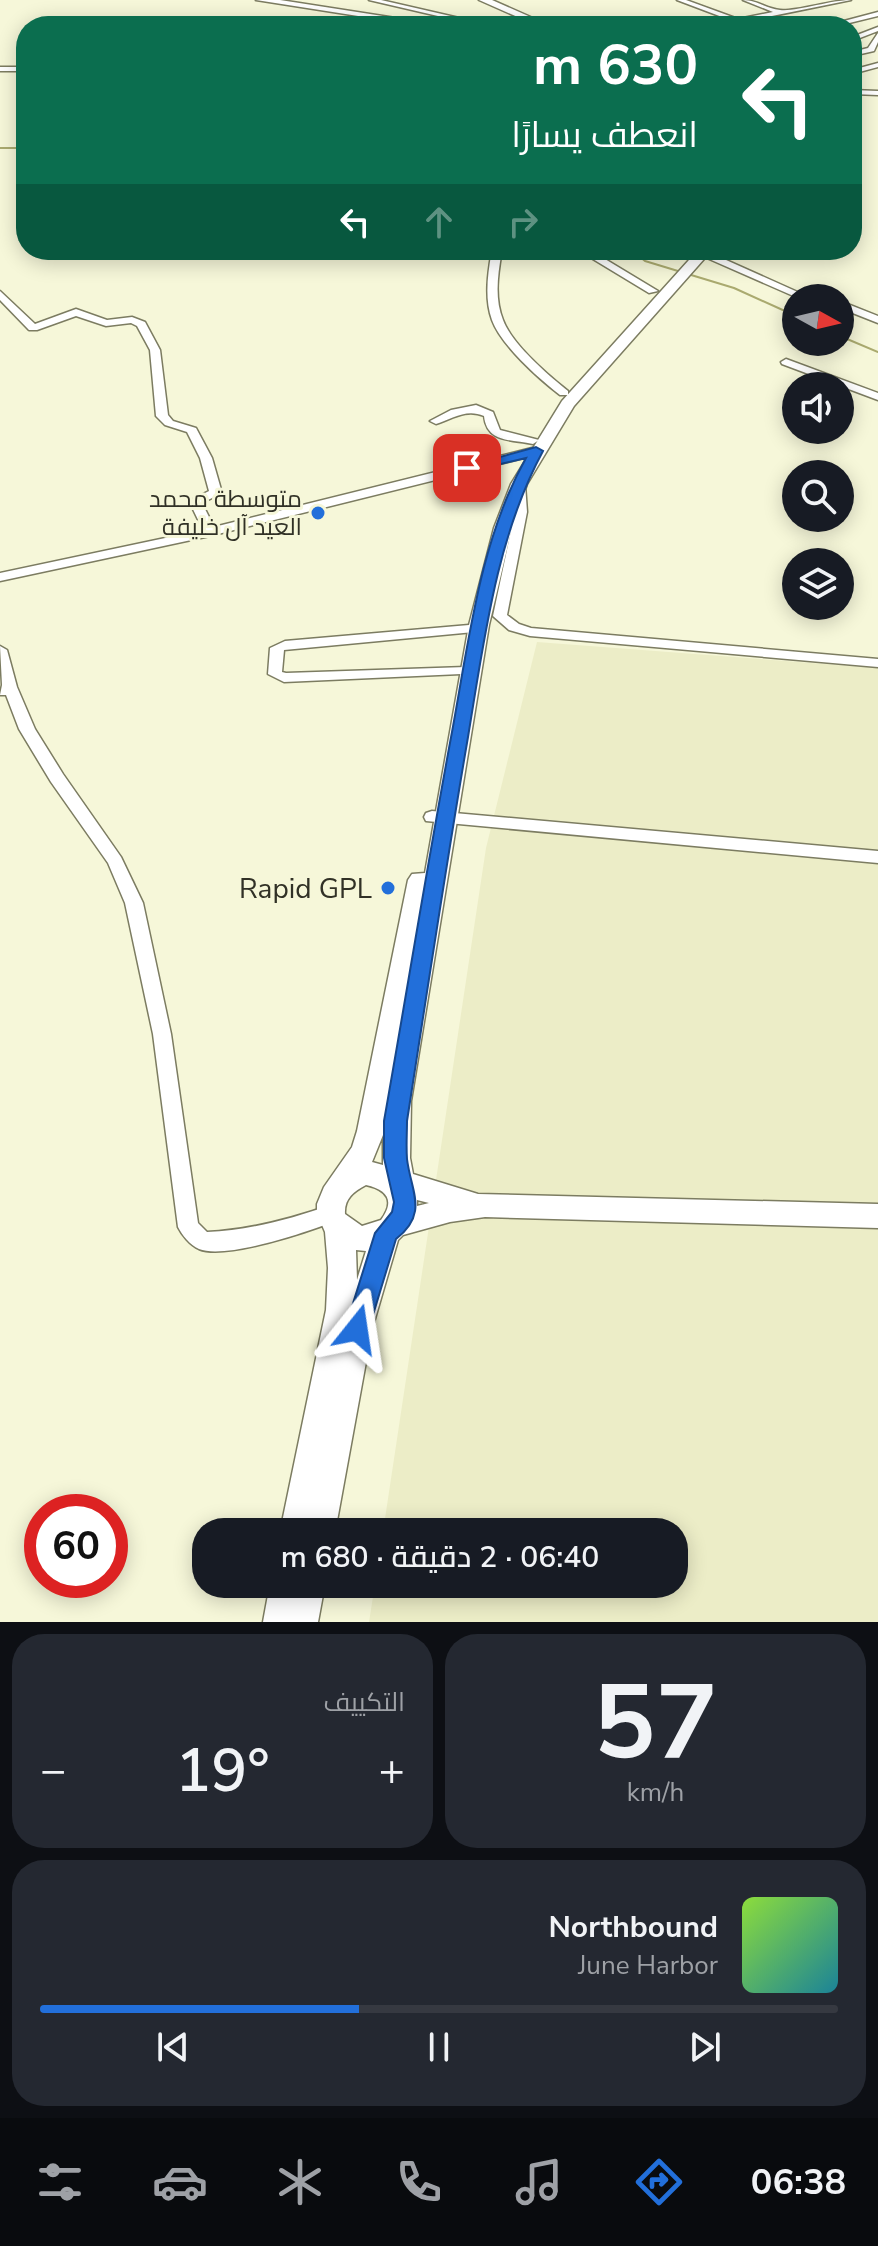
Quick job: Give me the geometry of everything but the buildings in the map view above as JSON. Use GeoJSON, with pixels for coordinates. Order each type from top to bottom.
{"type":"FeatureCollection","features":[{"type":"Feature","properties":{"kind":"main road"},"geometry":{"type":"LineString","coordinates":[[261,0],[372,16]]}},
{"type":"Feature","properties":{"kind":"main road"},"geometry":{"type":"LineString","coordinates":[[475,0],[512,16]]}},
{"type":"Feature","properties":{"kind":"main road"},"geometry":{"type":"LineString","coordinates":[[484,0],[522,16]]}},
{"type":"Feature","properties":{"kind":"main road"},"geometry":{"type":"LineString","coordinates":[[321,1518],[354,1343],[392,1229],[405,1202],[398,1185],[396,1158],[398,1101],[461,670],[505,494],[564,393],[689,260]]}},
{"type":"Feature","properties":{"kind":"main road"},"geometry":{"type":"LineString","coordinates":[[300,1518],[341,1310],[343,1268],[333,1195],[364,1151],[371,1131],[479,625],[503,528],[531,448],[662,288]]}},
{"type":"Feature","properties":{"kind":"main road"},"geometry":{"type":"LineString","coordinates":[[347,1179],[376,1173],[398,1185],[485,1205]]}},
{"type":"Feature","properties":{"kind":"main road"},"geometry":{"type":"LineString","coordinates":[[335,1221],[361,1238],[450,1210],[485,1205],[878,1216]]}},
{"type":"Feature","properties":{"kind":"main road"},"geometry":{"type":"LineString","coordinates":[[280,1622],[284,1598]]}},
{"type":"Feature","properties":{"kind":"main road"},"geometry":{"type":"LineString","coordinates":[[301,1622],[305,1598]]}},
{"type":"Feature","properties":{"kind":"street"},"geometry":{"type":"LineString","coordinates":[[372,0],[445,16]]}},
{"type":"Feature","properties":{"kind":"street"},"geometry":{"type":"LineString","coordinates":[[680,0],[719,16]]}},
{"type":"Feature","properties":{"kind":"street"},"geometry":{"type":"LineString","coordinates":[[746,0],[781,12]]}},
{"type":"Feature","properties":{"kind":"street"},"geometry":{"type":"LineString","coordinates":[[808,0],[821,4]]}},
{"type":"Feature","properties":{"kind":"street"},"geometry":{"type":"LineString","coordinates":[[767,16],[846,1]]}},
{"type":"Feature","properties":{"kind":"street"},"geometry":{"type":"LineString","coordinates":[[866,7],[878,12]]}},
{"type":"Feature","properties":{"kind":"street"},"geometry":{"type":"LineString","coordinates":[[862,51],[871,49],[872,41],[878,35]]}},
{"type":"Feature","properties":{"kind":"street"},"geometry":{"type":"LineString","coordinates":[[495,260],[493,276],[497,320],[548,380],[564,393]]}},
{"type":"Feature","properties":{"kind":"street"},"geometry":{"type":"LineString","coordinates":[[604,260],[662,288]]}},
{"type":"Feature","properties":{"kind":"street"},"geometry":{"type":"LineString","coordinates":[[711,260],[782,286]]}},
{"type":"Feature","properties":{"kind":"street"},"geometry":{"type":"LineString","coordinates":[[0,294],[33,328],[76,312],[106,323],[132,320],[141,324],[155,350],[162,416],[169,423],[192,430],[206,458],[216,493],[195,501],[210,532]]}},
{"type":"Feature","properties":{"kind":"street"},"geometry":{"type":"LineString","coordinates":[[854,310],[878,320]]}},
{"type":"Feature","properties":{"kind":"street"},"geometry":{"type":"LineString","coordinates":[[854,318],[878,328]]}},
{"type":"Feature","properties":{"kind":"street"},"geometry":{"type":"LineString","coordinates":[[786,362],[878,397]]}},
{"type":"Feature","properties":{"kind":"street"},"geometry":{"type":"LineString","coordinates":[[436,421],[460,410],[478,409],[489,414],[491,428],[496,433],[531,448]]}},
{"type":"Feature","properties":{"kind":"street"},"geometry":{"type":"LineString","coordinates":[[0,577],[210,532],[531,448]]}},
{"type":"Feature","properties":{"kind":"street"},"geometry":{"type":"LineString","coordinates":[[519,484],[521,512],[500,616],[514,627],[530,632],[878,663]]}},
{"type":"Feature","properties":{"kind":"street"},"geometry":{"type":"LineString","coordinates":[[461,670],[284,678],[275,674],[274,659],[277,648],[288,644],[469,629]]}},
{"type":"Feature","properties":{"kind":"street"},"geometry":{"type":"LineString","coordinates":[[0,650],[5,690],[64,790],[115,861],[134,903],[162,1034],[188,1227],[203,1241],[226,1241],[335,1221]]}},
{"type":"Feature","properties":{"kind":"street"},"geometry":{"type":"LineString","coordinates":[[439,818],[878,857]]}},
{"type":"Feature","properties":{"kind":"shaded area"},"geometry":{"type":"Polygon","coordinates":[[[537,642],[878,668],[878,1622],[369,1622],[373,1598],[688,1598],[688,1518],[385,1518],[486,848],[537,642]]]}},
{"type":"Feature","properties":{"kind":"waterway"},"geometry":{"type":"LineString","coordinates":[[0,148],[16,148]]}},
{"type":"Feature","properties":{"kind":"waterway"},"geometry":{"type":"LineString","coordinates":[[644,260],[734,288],[782,310]]}},
{"type":"Feature","properties":{"kind":"waterway"},"geometry":{"type":"LineString","coordinates":[[854,342],[878,352]]}},
{"type":"Feature","properties":{"kind":"place","name":"متوسطة محمد العيد آل خليفة"},"geometry":{"type":"Point","coordinates":[318,513]}},
{"type":"Feature","properties":{"kind":"place","name":"Rapid GPL"},"geometry":{"type":"Point","coordinates":[388,888]}},
{"type":"Feature","properties":{"kind":"route"},"geometry":{"type":"LineString","coordinates":[[357,1329],[386,1233],[398,1224],[404,1214],[405,1202],[396,1158],[398,1101],[450,791],[479,625],[503,528],[519,484],[536,451],[467,468]]}}]}
